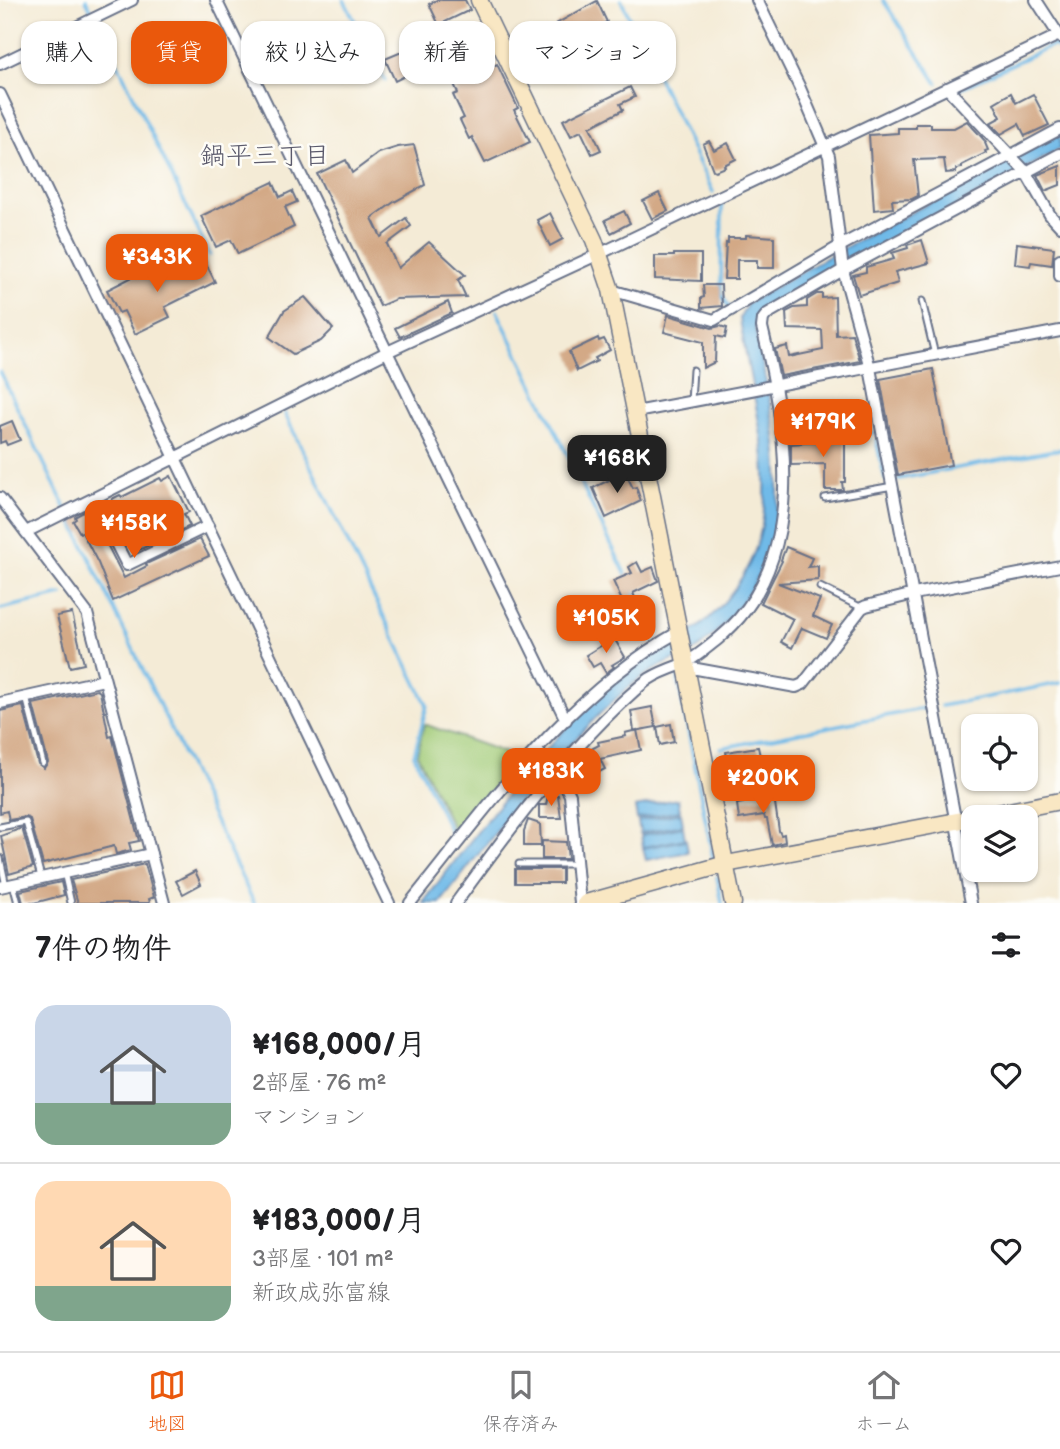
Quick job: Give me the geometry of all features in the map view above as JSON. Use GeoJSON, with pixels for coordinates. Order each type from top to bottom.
{"type":"FeatureCollection","features":[{"type":"Feature","properties":{"kind":"street"},"geometry":{"type":"LineString","coordinates":[[0,64],[132,0]]}},
{"type":"Feature","properties":{"kind":"street"},"geometry":{"type":"LineString","coordinates":[[216,0],[566,720]]}},
{"type":"Feature","properties":{"kind":"street"},"geometry":{"type":"LineString","coordinates":[[479,0],[599,254],[611,290],[733,903]]}},
{"type":"Feature","properties":{"kind":"street"},"geometry":{"type":"LineString","coordinates":[[757,0],[829,156],[843,268],[870,368],[971,903]]}},
{"type":"Feature","properties":{"kind":"street"},"geometry":{"type":"LineString","coordinates":[[26,532],[387,352],[1059,36],[1036,0]]}},
{"type":"Feature","properties":{"kind":"street"},"geometry":{"type":"LineString","coordinates":[[947,88],[1024,171],[1050,215],[1060,226]]}},
{"type":"Feature","properties":{"kind":"street"},"geometry":{"type":"LineString","coordinates":[[0,94],[389,903]]}},
{"type":"Feature","properties":{"kind":"street"},"geometry":{"type":"LineString","coordinates":[[611,290],[714,320],[840,248],[1060,129]]}},
{"type":"Feature","properties":{"kind":"street"},"geometry":{"type":"LineString","coordinates":[[456,903],[556,769],[620,703],[650,678],[686,662],[718,639],[753,600],[775,551],[783,513],[785,470],[774,386],[762,327],[767,314],[843,268],[1060,154]]}},
{"type":"Feature","properties":{"kind":"street"},"geometry":{"type":"LineString","coordinates":[[1060,258],[1060,276]]}},
{"type":"Feature","properties":{"kind":"street"},"geometry":{"type":"LineString","coordinates":[[636,412],[1060,331]]}},
{"type":"Feature","properties":{"kind":"street"},"geometry":{"type":"LineString","coordinates":[[0,498],[6,513],[26,532],[87,613],[164,903]]}},
{"type":"Feature","properties":{"kind":"street"},"geometry":{"type":"LineString","coordinates":[[94,500],[127,565],[208,526]]}},
{"type":"Feature","properties":{"kind":"street"},"geometry":{"type":"LineString","coordinates":[[686,662],[796,687],[803,684],[862,608],[914,594],[1060,566]]}},
{"type":"Feature","properties":{"kind":"street"},"geometry":{"type":"LineString","coordinates":[[410,903],[476,820],[566,720],[608,681],[654,646],[680,634]]}},
{"type":"Feature","properties":{"kind":"street"},"geometry":{"type":"LineString","coordinates":[[0,703],[104,680]]}},
{"type":"Feature","properties":{"kind":"street"},"geometry":{"type":"LineString","coordinates":[[539,752],[556,769],[570,795],[580,903]]}},
{"type":"Feature","properties":{"kind":"street"},"geometry":{"type":"LineString","coordinates":[[1038,805],[1060,801]]}},
{"type":"Feature","properties":{"kind":"street"},"geometry":{"type":"LineString","coordinates":[[586,903],[726,864],[961,821]]}},
{"type":"Feature","properties":{"kind":"street"},"geometry":{"type":"LineString","coordinates":[[6,886],[151,854]]}},
{"type":"Feature","properties":{"kind":"lane"},"geometry":{"type":"LineString","coordinates":[[922,301],[935,355]]}},
{"type":"Feature","properties":{"kind":"lane"},"geometry":{"type":"LineString","coordinates":[[691,401],[693,370]]}},
{"type":"Feature","properties":{"kind":"lane"},"geometry":{"type":"LineString","coordinates":[[825,498],[893,486]]}},
{"type":"Feature","properties":{"kind":"lane"},"geometry":{"type":"LineString","coordinates":[[820,587],[862,608]]}},
{"type":"Feature","properties":{"kind":"lane"},"geometry":{"type":"LineString","coordinates":[[26,697],[43,763]]}},
{"type":"Feature","properties":{"kind":"lane"},"geometry":{"type":"LineString","coordinates":[[0,827],[26,822],[41,878]]}},
{"type":"Feature","properties":{"kind":"lane"},"geometry":{"type":"LineString","coordinates":[[0,858],[6,886],[18,903]]}},
{"type":"Feature","properties":{"kind":"lane"},"geometry":{"type":"LineString","coordinates":[[519,864],[577,864]]}},
{"type":"Feature","properties":{"kind":"lane"},"geometry":{"type":"LineString","coordinates":[[64,872],[71,903]]}},
{"type":"Feature","properties":{"kind":"green space"},"geometry":{"type":"Polygon","coordinates":[[[424,724],[520,758],[455,833],[417,754],[424,724]]]}},
{"type":"Feature","properties":{"kind":"water"},"geometry":{"type":"Polygon","coordinates":[[[1060,134],[1060,149],[762,313],[756,321],[755,329],[772,417],[778,498],[772,537],[759,575],[735,611],[701,646],[635,682],[574,740],[440,903],[423,903],[509,792],[555,739],[605,690],[632,668],[711,617],[750,563],[759,538],[765,484],[760,428],[740,318],[748,303],[835,253],[1060,134]]]}},
{"type":"Feature","properties":{"kind":"water"},"geometry":{"type":"Polygon","coordinates":[[[678,799],[680,811],[637,819],[635,807],[678,799]]]}},
{"type":"Feature","properties":{"kind":"water"},"geometry":{"type":"Polygon","coordinates":[[[681,813],[683,825],[640,833],[638,821],[681,813]]]}},
{"type":"Feature","properties":{"kind":"water"},"geometry":{"type":"Polygon","coordinates":[[[683,827],[685,839],[643,847],[641,835],[683,827]]]}},
{"type":"Feature","properties":{"kind":"water"},"geometry":{"type":"Polygon","coordinates":[[[686,840],[688,852],[646,860],[643,848],[686,840]]]}},
{"type":"Feature","properties":{"kind":"building"},"geometry":{"type":"Polygon","coordinates":[[[437,0],[465,0],[470,10],[447,21],[437,21],[429,4],[437,0]]]}},
{"type":"Feature","properties":{"kind":"building"},"geometry":{"type":"Polygon","coordinates":[[[597,1],[607,21],[561,21],[597,1]]]}},
{"type":"Feature","properties":{"kind":"building"},"geometry":{"type":"Polygon","coordinates":[[[399,53],[399,79],[395,81],[385,59],[399,53]]]}},
{"type":"Feature","properties":{"kind":"building"},"geometry":{"type":"Polygon","coordinates":[[[497,64],[518,108],[514,110],[530,142],[485,163],[460,120],[464,118],[453,95],[458,93],[454,84],[495,84],[497,64]]]}},
{"type":"Feature","properties":{"kind":"building"},"geometry":{"type":"Polygon","coordinates":[[[630,87],[635,97],[620,104],[623,110],[590,127],[601,150],[592,154],[581,131],[571,136],[563,120],[630,87]]]}},
{"type":"Feature","properties":{"kind":"building"},"geometry":{"type":"Polygon","coordinates":[[[1011,93],[1016,103],[1033,94],[1049,125],[1025,136],[1019,124],[1001,134],[990,123],[1001,117],[994,103],[1011,93]]]}},
{"type":"Feature","properties":{"kind":"building"},"geometry":{"type":"Polygon","coordinates":[[[967,121],[986,142],[986,153],[962,165],[956,172],[946,173],[944,159],[914,160],[918,196],[892,200],[893,208],[874,210],[869,135],[898,133],[898,128],[916,128],[916,124],[931,124],[931,128],[954,128],[967,121]]]}},
{"type":"Feature","properties":{"kind":"building"},"geometry":{"type":"Polygon","coordinates":[[[709,141],[714,150],[728,143],[736,159],[724,165],[725,167],[713,170],[703,144],[709,141]]]}},
{"type":"Feature","properties":{"kind":"building"},"geometry":{"type":"Polygon","coordinates":[[[414,145],[425,185],[372,218],[381,237],[406,218],[411,226],[387,244],[398,268],[429,242],[465,275],[458,280],[466,297],[396,299],[380,306],[317,174],[346,160],[352,173],[379,153],[414,145]]]}},
{"type":"Feature","properties":{"kind":"building"},"geometry":{"type":"Polygon","coordinates":[[[1060,166],[1060,185],[1045,191],[1037,175],[1060,166]]]}},
{"type":"Feature","properties":{"kind":"building"},"geometry":{"type":"Polygon","coordinates":[[[273,182],[280,197],[292,191],[297,202],[285,207],[294,227],[238,254],[231,240],[216,247],[201,216],[273,182]]]}},
{"type":"Feature","properties":{"kind":"building"},"geometry":{"type":"Polygon","coordinates":[[[659,193],[668,211],[652,219],[643,201],[659,193]]]}},
{"type":"Feature","properties":{"kind":"building"},"geometry":{"type":"Polygon","coordinates":[[[624,211],[630,223],[611,233],[605,220],[624,211]]]}},
{"type":"Feature","properties":{"kind":"building"},"geometry":{"type":"Polygon","coordinates":[[[550,213],[563,239],[550,246],[537,220],[550,213]]]}},
{"type":"Feature","properties":{"kind":"building"},"geometry":{"type":"Polygon","coordinates":[[[746,235],[774,237],[774,268],[757,268],[757,260],[737,260],[737,279],[724,279],[728,238],[746,238],[746,235]]]}},
{"type":"Feature","properties":{"kind":"building"},"geometry":{"type":"Polygon","coordinates":[[[922,240],[929,263],[895,272],[898,283],[859,295],[853,275],[866,272],[866,267],[894,259],[892,253],[922,240]]]}},
{"type":"Feature","properties":{"kind":"building"},"geometry":{"type":"Polygon","coordinates":[[[1017,243],[1054,248],[1052,265],[1031,262],[1030,266],[1015,264],[1017,243]]]}},
{"type":"Feature","properties":{"kind":"building"},"geometry":{"type":"Polygon","coordinates":[[[701,254],[701,281],[655,279],[655,256],[701,254]]]}},
{"type":"Feature","properties":{"kind":"building"},"geometry":{"type":"Polygon","coordinates":[[[204,259],[215,282],[165,307],[170,317],[135,334],[124,311],[119,313],[107,290],[148,269],[156,283],[204,259]]]}},
{"type":"Feature","properties":{"kind":"building"},"geometry":{"type":"Polygon","coordinates":[[[703,285],[721,285],[722,306],[701,308],[703,285]]]}},
{"type":"Feature","properties":{"kind":"building"},"geometry":{"type":"Polygon","coordinates":[[[822,294],[822,298],[835,297],[836,335],[852,334],[860,361],[781,376],[775,349],[787,346],[789,357],[823,350],[822,330],[787,329],[786,312],[807,307],[807,300],[822,294]]]}},
{"type":"Feature","properties":{"kind":"building"},"geometry":{"type":"Polygon","coordinates":[[[305,297],[333,329],[321,341],[293,354],[269,337],[284,311],[305,297]]]}},
{"type":"Feature","properties":{"kind":"building"},"geometry":{"type":"Polygon","coordinates":[[[448,302],[452,313],[400,337],[395,328],[448,302]]]}},
{"type":"Feature","properties":{"kind":"building"},"geometry":{"type":"Polygon","coordinates":[[[668,315],[712,328],[727,328],[725,338],[716,336],[715,362],[703,368],[703,342],[664,332],[668,315]]]}},
{"type":"Feature","properties":{"kind":"building"},"geometry":{"type":"Polygon","coordinates":[[[598,338],[599,341],[604,339],[610,350],[595,358],[597,361],[577,371],[569,352],[598,338]]]}},
{"type":"Feature","properties":{"kind":"building"},"geometry":{"type":"Polygon","coordinates":[[[933,369],[951,465],[898,475],[880,379],[933,369]]]}},
{"type":"Feature","properties":{"kind":"building"},"geometry":{"type":"Polygon","coordinates":[[[12,421],[20,440],[7,445],[5,441],[0,443],[0,426],[12,421]]]}},
{"type":"Feature","properties":{"kind":"building"},"geometry":{"type":"Polygon","coordinates":[[[817,437],[845,440],[843,490],[825,490],[825,464],[791,465],[791,444],[817,442],[817,437]]]}},
{"type":"Feature","properties":{"kind":"building"},"geometry":{"type":"Polygon","coordinates":[[[625,472],[633,488],[636,487],[641,501],[606,518],[593,488],[625,472]]]}},
{"type":"Feature","properties":{"kind":"building"},"geometry":{"type":"Polygon","coordinates":[[[171,476],[189,512],[184,514],[190,526],[139,550],[133,540],[125,544],[107,508],[111,506],[112,499],[120,495],[122,497],[160,478],[162,481],[171,476]]]}},
{"type":"Feature","properties":{"kind":"building"},"geometry":{"type":"Polygon","coordinates":[[[89,509],[124,578],[147,566],[146,564],[200,539],[209,556],[113,601],[98,563],[82,532],[80,533],[73,521],[89,509]]]}},
{"type":"Feature","properties":{"kind":"building"},"geometry":{"type":"Polygon","coordinates":[[[786,547],[812,558],[808,567],[818,566],[818,580],[778,583],[820,599],[813,616],[832,625],[826,638],[802,628],[792,648],[781,642],[793,619],[761,603],[786,547]]]}},
{"type":"Feature","properties":{"kind":"building"},"geometry":{"type":"Polygon","coordinates":[[[637,562],[642,572],[653,567],[658,581],[633,593],[639,607],[627,612],[613,581],[632,573],[629,567],[637,562]]]}},
{"type":"Feature","properties":{"kind":"building"},"geometry":{"type":"Polygon","coordinates":[[[72,613],[84,664],[70,667],[57,616],[72,613]]]}},
{"type":"Feature","properties":{"kind":"building"},"geometry":{"type":"Polygon","coordinates":[[[614,638],[625,657],[612,665],[614,667],[606,673],[600,663],[593,667],[586,655],[614,638]]]}},
{"type":"Feature","properties":{"kind":"building"},"geometry":{"type":"Polygon","coordinates":[[[97,690],[100,692],[109,737],[112,736],[139,841],[129,843],[131,850],[116,854],[114,846],[43,864],[30,819],[26,817],[9,820],[7,811],[0,813],[0,711],[23,706],[38,764],[44,768],[48,762],[33,704],[97,690]]]}},
{"type":"Feature","properties":{"kind":"building"},"geometry":{"type":"Polygon","coordinates":[[[652,707],[656,727],[634,731],[631,711],[652,707]]]}},
{"type":"Feature","properties":{"kind":"building"},"geometry":{"type":"Polygon","coordinates":[[[671,724],[674,742],[660,745],[657,727],[671,724]]]}},
{"type":"Feature","properties":{"kind":"building"},"geometry":{"type":"Polygon","coordinates":[[[637,730],[641,750],[600,759],[605,769],[584,780],[576,764],[587,759],[584,753],[599,745],[598,742],[626,736],[625,733],[637,730]]]}},
{"type":"Feature","properties":{"kind":"building"},"geometry":{"type":"Polygon","coordinates":[[[758,747],[760,756],[750,758],[751,766],[729,770],[726,752],[758,747]]]}},
{"type":"Feature","properties":{"kind":"building"},"geometry":{"type":"Polygon","coordinates":[[[548,795],[558,795],[561,818],[539,818],[539,805],[546,805],[548,795]]]}},
{"type":"Feature","properties":{"kind":"building"},"geometry":{"type":"Polygon","coordinates":[[[774,796],[779,831],[781,835],[784,834],[785,842],[772,845],[764,815],[739,819],[737,804],[743,803],[743,800],[774,796]]]}},
{"type":"Feature","properties":{"kind":"building"},"geometry":{"type":"Polygon","coordinates":[[[528,820],[540,824],[541,846],[524,846],[524,831],[528,820]]]}},
{"type":"Feature","properties":{"kind":"building"},"geometry":{"type":"Polygon","coordinates":[[[22,828],[33,867],[9,874],[1,836],[22,828]]]}},
{"type":"Feature","properties":{"kind":"building"},"geometry":{"type":"Polygon","coordinates":[[[542,841],[566,842],[568,859],[542,859],[542,841]]]}},
{"type":"Feature","properties":{"kind":"building"},"geometry":{"type":"Polygon","coordinates":[[[145,864],[154,897],[149,899],[150,903],[78,903],[71,880],[145,864]]]}},
{"type":"Feature","properties":{"kind":"building"},"geometry":{"type":"Polygon","coordinates":[[[515,869],[562,869],[562,883],[515,883],[515,869]]]}},
{"type":"Feature","properties":{"kind":"building"},"geometry":{"type":"Polygon","coordinates":[[[195,871],[201,884],[183,894],[176,881],[195,871]]]}},
{"type":"Feature","properties":{"kind":"building"},"geometry":{"type":"Polygon","coordinates":[[[61,882],[64,895],[34,903],[23,903],[20,891],[61,882]]]}},
{"type":"Feature","properties":{"kind":"waterway"},"geometry":{"type":"LineString","coordinates":[[86,0],[92,12]]}},
{"type":"Feature","properties":{"kind":"waterway"},"geometry":{"type":"LineString","coordinates":[[344,0],[355,21]]}},
{"type":"Feature","properties":{"kind":"waterway"},"geometry":{"type":"LineString","coordinates":[[621,0],[713,192]]}},
{"type":"Feature","properties":{"kind":"waterway"},"geometry":{"type":"LineString","coordinates":[[883,0],[937,83]]}},
{"type":"Feature","properties":{"kind":"waterway"},"geometry":{"type":"LineString","coordinates":[[955,91],[1053,45],[1060,50]]}},
{"type":"Feature","properties":{"kind":"waterway"},"geometry":{"type":"LineString","coordinates":[[117,62],[210,255]]}},
{"type":"Feature","properties":{"kind":"waterway"},"geometry":{"type":"LineString","coordinates":[[722,205],[721,294],[729,307]]}},
{"type":"Feature","properties":{"kind":"waterway"},"geometry":{"type":"LineString","coordinates":[[497,311],[628,579]]}},
{"type":"Feature","properties":{"kind":"waterway"},"geometry":{"type":"LineString","coordinates":[[0,372],[66,509]]}},
{"type":"Feature","properties":{"kind":"waterway"},"geometry":{"type":"LineString","coordinates":[[285,414],[427,705],[414,755],[452,835]]}},
{"type":"Feature","properties":{"kind":"waterway"},"geometry":{"type":"LineString","coordinates":[[786,427],[876,433]]}},
{"type":"Feature","properties":{"kind":"waterway"},"geometry":{"type":"LineString","coordinates":[[876,440],[885,479]]}},
{"type":"Feature","properties":{"kind":"waterway"},"geometry":{"type":"LineString","coordinates":[[898,479],[1060,449]]}},
{"type":"Feature","properties":{"kind":"waterway"},"geometry":{"type":"LineString","coordinates":[[71,519],[254,903]]}},
{"type":"Feature","properties":{"kind":"waterway"},"geometry":{"type":"LineString","coordinates":[[633,589],[642,607]]}},
{"type":"Feature","properties":{"kind":"waterway"},"geometry":{"type":"LineString","coordinates":[[0,609],[62,595]]}},
{"type":"Feature","properties":{"kind":"waterway"},"geometry":{"type":"LineString","coordinates":[[677,675],[713,858]]}},
{"type":"Feature","properties":{"kind":"waterway"},"geometry":{"type":"LineString","coordinates":[[941,706],[1060,683]]}},
{"type":"Feature","properties":{"kind":"waterway"},"geometry":{"type":"LineString","coordinates":[[721,748],[926,708]]}},
{"type":"Feature","properties":{"kind":"waterway"},"geometry":{"type":"LineString","coordinates":[[717,877],[722,903]]}},
{"type":"Feature","properties":{"kind":"district","name":"鍋平三丁目"},"geometry":{"type":"Point","coordinates":[265,155]}}]}
